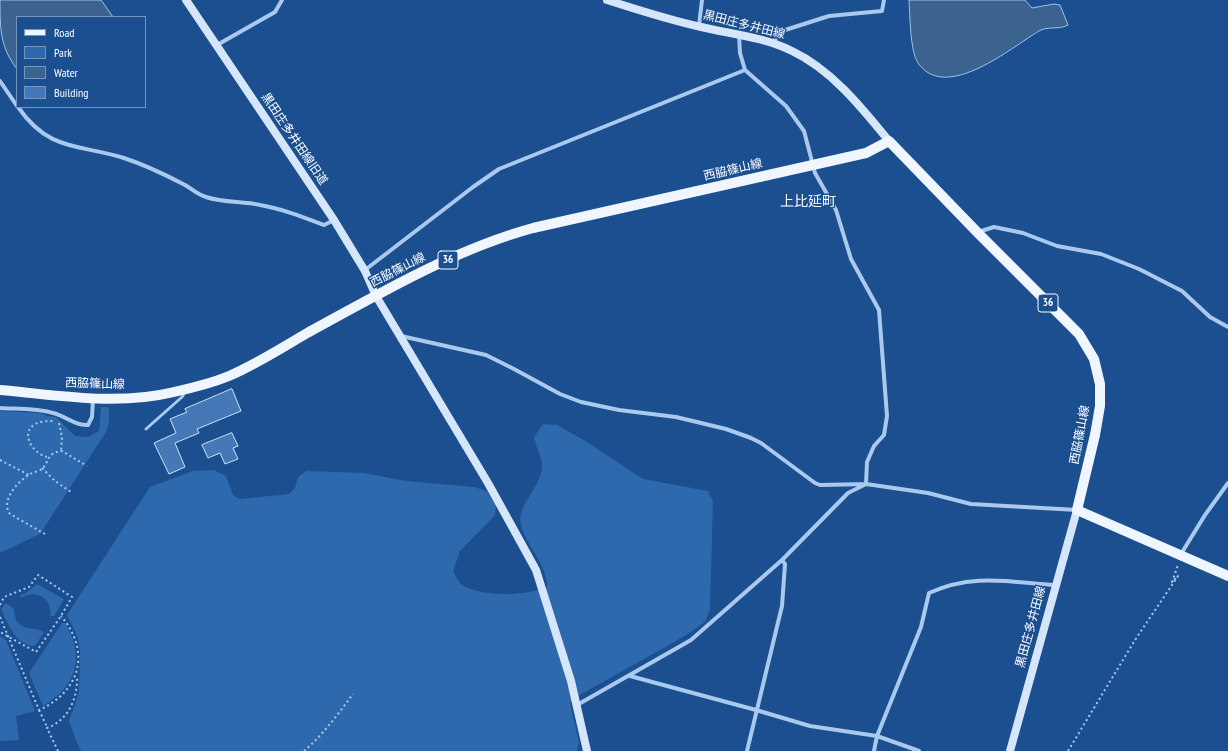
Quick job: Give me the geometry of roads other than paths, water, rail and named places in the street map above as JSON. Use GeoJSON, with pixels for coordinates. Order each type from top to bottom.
{"type":"FeatureCollection","features":[{"type":"Feature","properties":{"kind":"main road","name":"西脇篠山線"},"geometry":{"type":"LineString","coordinates":[[0,390],[93,399],[125,399],[187,389],[230,376],[376,296],[463,252],[497,238],[533,228],[866,153],[889,141],[1079,334],[1094,359],[1100,384],[1100,406],[1095,435],[1077,510]]}},
{"type":"Feature","properties":{"kind":"main road"},"geometry":{"type":"LineString","coordinates":[[1077,510],[1181,554],[1228,576]]}},
{"type":"Feature","properties":{"kind":"street","name":"黒田庄多井田線旧道"},"geometry":{"type":"LineString","coordinates":[[186,0],[334,220],[365,271],[376,296],[488,483],[536,570],[571,681],[587,751]]}},
{"type":"Feature","properties":{"kind":"street"},"geometry":{"type":"LineString","coordinates":[[217,45],[275,12],[282,0]]}},
{"type":"Feature","properties":{"kind":"street","name":"黒田庄多井田線"},"geometry":{"type":"LineString","coordinates":[[607,0],[699,26],[772,43],[793,51],[825,73],[860,105],[889,141]]}},
{"type":"Feature","properties":{"kind":"street"},"geometry":{"type":"LineString","coordinates":[[699,26],[702,0]]}},
{"type":"Feature","properties":{"kind":"street"},"geometry":{"type":"LineString","coordinates":[[772,43],[782,31],[829,16],[882,11],[884,0]]}},
{"type":"Feature","properties":{"kind":"street"},"geometry":{"type":"LineString","coordinates":[[739,35],[740,53],[745,70],[752,78],[786,106],[804,131],[812,165],[836,210],[851,259],[879,310],[887,416],[884,435],[874,446],[867,462],[866,484]]}},
{"type":"Feature","properties":{"kind":"street"},"geometry":{"type":"LineString","coordinates":[[365,271],[472,187],[499,169],[745,70]]}},
{"type":"Feature","properties":{"kind":"street"},"geometry":{"type":"LineString","coordinates":[[0,81],[16,105]]}},
{"type":"Feature","properties":{"kind":"street"},"geometry":{"type":"LineString","coordinates":[[19,108],[45,134],[59,143],[123,158],[146,166],[205,197],[223,202],[258,204],[284,210],[324,225],[334,220]]}},
{"type":"Feature","properties":{"kind":"street"},"geometry":{"type":"LineString","coordinates":[[977,232],[994,227],[1022,233],[1057,246],[1101,254],[1139,269],[1182,291],[1210,317],[1228,327]]}},
{"type":"Feature","properties":{"kind":"street"},"geometry":{"type":"LineString","coordinates":[[400,336],[486,355],[560,394],[581,402],[618,410],[676,417],[726,429],[761,443],[804,476],[820,485],[866,484],[928,493],[971,504],[1077,510]]}},
{"type":"Feature","properties":{"kind":"street"},"geometry":{"type":"LineString","coordinates":[[0,408],[35,410],[53,413],[80,426],[88,425],[92,417],[93,399]]}},
{"type":"Feature","properties":{"kind":"street"},"geometry":{"type":"LineString","coordinates":[[1181,554],[1205,515],[1228,483]]}},
{"type":"Feature","properties":{"kind":"street"},"geometry":{"type":"LineString","coordinates":[[577,705],[692,640],[782,560],[848,493],[866,484]]}},
{"type":"Feature","properties":{"kind":"street","name":"黒田庄多井田線"},"geometry":{"type":"LineString","coordinates":[[1010,751],[1077,510]]}},
{"type":"Feature","properties":{"kind":"street"},"geometry":{"type":"LineString","coordinates":[[747,751],[782,606],[785,564],[782,560]]}},
{"type":"Feature","properties":{"kind":"street"},"geometry":{"type":"LineString","coordinates":[[874,751],[877,736],[921,627],[929,593],[947,584],[976,579],[1055,585]]}},
{"type":"Feature","properties":{"kind":"street"},"geometry":{"type":"LineString","coordinates":[[630,676],[810,726],[877,736],[919,751]]}},
{"type":"Feature","properties":{"kind":"street"},"geometry":{"type":"LineString","coordinates":[[582,751],[584,740]]}},
{"type":"Feature","properties":{"kind":"lane"},"geometry":{"type":"LineString","coordinates":[[146,429],[182,397],[187,389]]}},
{"type":"Feature","properties":{"kind":"water"},"geometry":{"type":"Polygon","coordinates":[[[0,0],[101,0],[112,16],[16,16],[16,68],[11,61],[4,45],[0,20],[0,0]]]}},
{"type":"Feature","properties":{"kind":"water"},"geometry":{"type":"Polygon","coordinates":[[[909,0],[1025,0],[1032,8],[1054,4],[1060,5],[1068,25],[1039,31],[996,59],[979,68],[961,75],[945,77],[930,74],[918,63],[915,57],[911,33],[909,0]]]}},
{"type":"Feature","properties":{"kind":"district","name":"上比延町"},"geometry":{"type":"Point","coordinates":[808,202]}}]}
